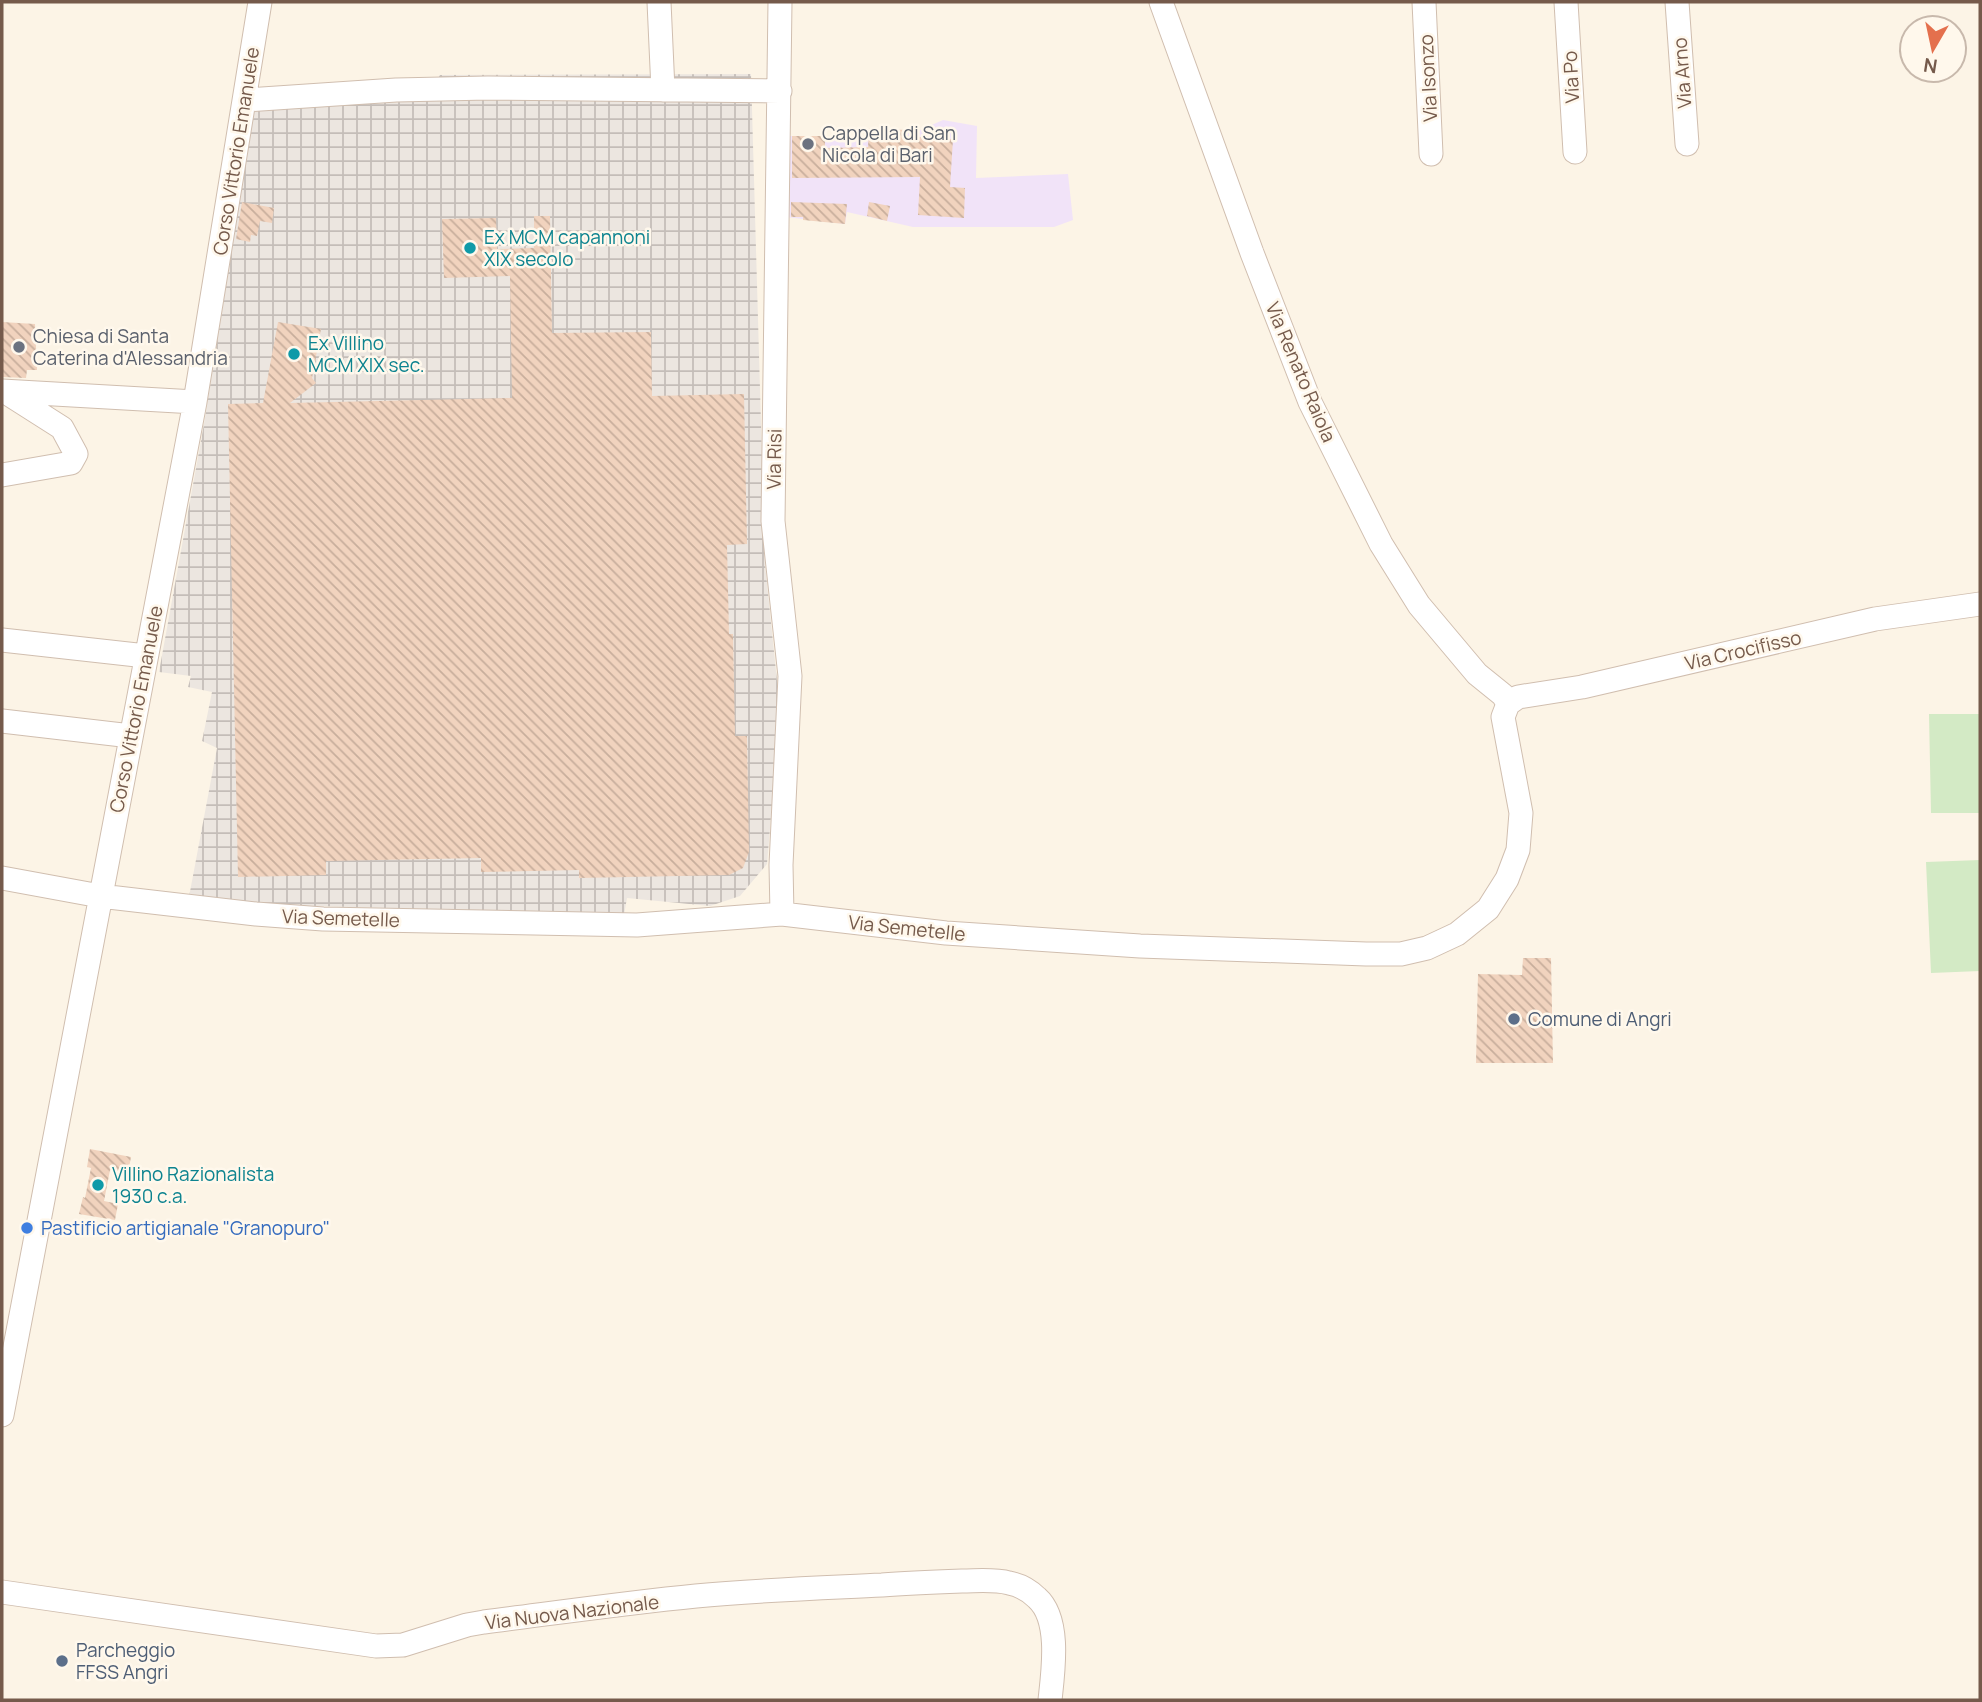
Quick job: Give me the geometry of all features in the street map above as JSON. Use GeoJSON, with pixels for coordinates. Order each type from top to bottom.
{"type":"FeatureCollection","features":[{"type":"Feature","properties":{"kind":"street","name":"Corso Vittorio Emanuele"},"geometry":{"type":"LineString","coordinates":[[2,1415],[195,402],[260,2]]}},
{"type":"Feature","properties":{"kind":"street"},"geometry":{"type":"LineString","coordinates":[[659,2],[663,90]]}},
{"type":"Feature","properties":{"kind":"street","name":"Via Risi"},"geometry":{"type":"LineString","coordinates":[[780,2],[773,522],[790,676],[781,865],[782,914]]}},
{"type":"Feature","properties":{"kind":"street","name":"Via Renato Raiola"},"geometry":{"type":"LineString","coordinates":[[1161,2],[1252,253],[1310,402],[1381,544],[1419,606],[1477,674],[1503,695],[1508,704]]}},
{"type":"Feature","properties":{"kind":"street","name":"Via Isonzo"},"geometry":{"type":"LineString","coordinates":[[1424,2],[1431,154]]}},
{"type":"Feature","properties":{"kind":"street","name":"Via Po"},"geometry":{"type":"LineString","coordinates":[[1566,2],[1575,152]]}},
{"type":"Feature","properties":{"kind":"street","name":"Via Arno"},"geometry":{"type":"LineString","coordinates":[[1677,2],[1687,144]]}},
{"type":"Feature","properties":{"kind":"street"},"geometry":{"type":"LineString","coordinates":[[245,100],[396,90],[488,88],[780,91]]}},
{"type":"Feature","properties":{"kind":"street"},"geometry":{"type":"LineString","coordinates":[[3,391],[195,402]]}},
{"type":"Feature","properties":{"kind":"street"},"geometry":{"type":"LineString","coordinates":[[2,475],[71,463],[76,454],[62,428],[3,391]]}},
{"type":"Feature","properties":{"kind":"street","name":"Via Crocifisso"},"geometry":{"type":"LineString","coordinates":[[1508,704],[1518,697],[1582,687],[1875,620],[1980,604]]}},
{"type":"Feature","properties":{"kind":"street"},"geometry":{"type":"LineString","coordinates":[[2,640],[146,656]]}},
{"type":"Feature","properties":{"kind":"street","name":"Via Semetelle"},"geometry":{"type":"LineString","coordinates":[[2,878],[100,896],[323,919],[637,925],[782,914],[946,933],[1140,946],[1401,954],[1427,948],[1457,934],[1488,909],[1507,879],[1518,850],[1521,813],[1503,717],[1508,704]]}},
{"type":"Feature","properties":{"kind":"street"},"geometry":{"type":"LineString","coordinates":[[2,721],[131,736]]}},
{"type":"Feature","properties":{"kind":"street","name":"Via Nuova Nazionale"},"geometry":{"type":"LineString","coordinates":[[2,1592],[376,1646],[403,1645],[484,1622],[694,1597],[766,1590],[997,1581],[1021,1587],[1040,1600],[1051,1621],[1053,1668],[1050,1700]]}},
{"type":"Feature","properties":{"kind":"shaded area"},"geometry":{"type":"Polygon","coordinates":[[[751,74],[765,564],[780,710],[767,864],[740,896],[710,906],[627,898],[624,915],[283,905],[189,897],[217,748],[202,741],[212,692],[188,687],[191,676],[159,672],[204,424],[254,110],[438,100],[439,75],[751,74]]]}},
{"type":"Feature","properties":{"kind":"shaded area"},"geometry":{"type":"Polygon","coordinates":[[[943,120],[977,126],[976,178],[1068,174],[1073,220],[1054,227],[913,227],[847,212],[845,224],[786,217],[787,154],[790,153],[790,136],[868,136],[869,128],[918,131],[943,120]]]}},
{"type":"Feature","properties":{"kind":"green space"},"geometry":{"type":"Polygon","coordinates":[[[1929,714],[1980,714],[1980,813],[1931,813],[1929,714]]]}},
{"type":"Feature","properties":{"kind":"green space"},"geometry":{"type":"Polygon","coordinates":[[[1980,860],[1980,971],[1931,973],[1926,862],[1980,860]]]}},
{"type":"Feature","properties":{"kind":"building"},"geometry":{"type":"Polygon","coordinates":[[[869,128],[907,130],[906,136],[953,139],[950,187],[965,188],[964,218],[918,215],[920,177],[792,178],[792,136],[825,136],[825,148],[868,147],[869,128]]]}},
{"type":"Feature","properties":{"kind":"building"},"geometry":{"type":"Polygon","coordinates":[[[242,202],[274,208],[272,223],[260,221],[257,236],[251,235],[250,242],[236,239],[242,202]]]}},
{"type":"Feature","properties":{"kind":"building"},"geometry":{"type":"Polygon","coordinates":[[[791,202],[847,204],[845,224],[791,217],[791,202]]]}},
{"type":"Feature","properties":{"kind":"building"},"geometry":{"type":"Polygon","coordinates":[[[869,202],[890,206],[887,221],[867,216],[869,202]]]}},
{"type":"Feature","properties":{"kind":"building"},"geometry":{"type":"Polygon","coordinates":[[[534,216],[550,216],[552,333],[651,332],[652,396],[744,394],[747,544],[727,545],[729,634],[733,634],[735,736],[747,736],[749,852],[743,868],[729,875],[579,878],[579,870],[481,872],[481,858],[326,861],[326,875],[238,877],[228,404],[263,403],[278,322],[321,329],[312,378],[316,383],[290,403],[512,398],[510,276],[444,278],[442,219],[496,218],[497,249],[534,248],[534,216]]]}},
{"type":"Feature","properties":{"kind":"building","name":"Chiesa di Santa Caterina d'Alessandria"},"geometry":{"type":"Polygon","coordinates":[[[2,322],[35,324],[37,370],[27,370],[26,378],[2,377],[2,322]]]}},
{"type":"Feature","properties":{"kind":"building","name":"Comune di Angri"},"geometry":{"type":"Polygon","coordinates":[[[1523,958],[1551,958],[1553,1063],[1476,1063],[1478,974],[1522,975],[1523,958]]]}},
{"type":"Feature","properties":{"kind":"building","name":"Villino Razionalista 1930 c.a."},"geometry":{"type":"Polygon","coordinates":[[[90,1149],[131,1157],[128,1173],[110,1170],[104,1201],[118,1204],[115,1220],[79,1214],[91,1168],[87,1167],[90,1149]]]}},
{"type":"Feature","properties":{"kind":"place","name":"Cappella di San Nicola di Bari"},"geometry":{"type":"Point","coordinates":[808,144]}},
{"type":"Feature","properties":{"kind":"place","name":"Ex MCM capannoni XIX secolo"},"geometry":{"type":"Point","coordinates":[470,248]}},
{"type":"Feature","properties":{"kind":"place","name":"Chiesa di Santa Caterina d'Alessandria"},"geometry":{"type":"Point","coordinates":[19,347]}},
{"type":"Feature","properties":{"kind":"place","name":"Ex Villino MCM XIX sec."},"geometry":{"type":"Point","coordinates":[294,354]}},
{"type":"Feature","properties":{"kind":"place","name":"Comune di Angri"},"geometry":{"type":"Point","coordinates":[1514,1019]}},
{"type":"Feature","properties":{"kind":"place","name":"Villino Razionalista 1930 c.a."},"geometry":{"type":"Point","coordinates":[98,1185]}},
{"type":"Feature","properties":{"kind":"place","name":"Pastificio artigianale \"Granopuro\""},"geometry":{"type":"Point","coordinates":[27,1228]}},
{"type":"Feature","properties":{"kind":"place","name":"Parcheggio FFSS Angri"},"geometry":{"type":"Point","coordinates":[62,1661]}}]}
